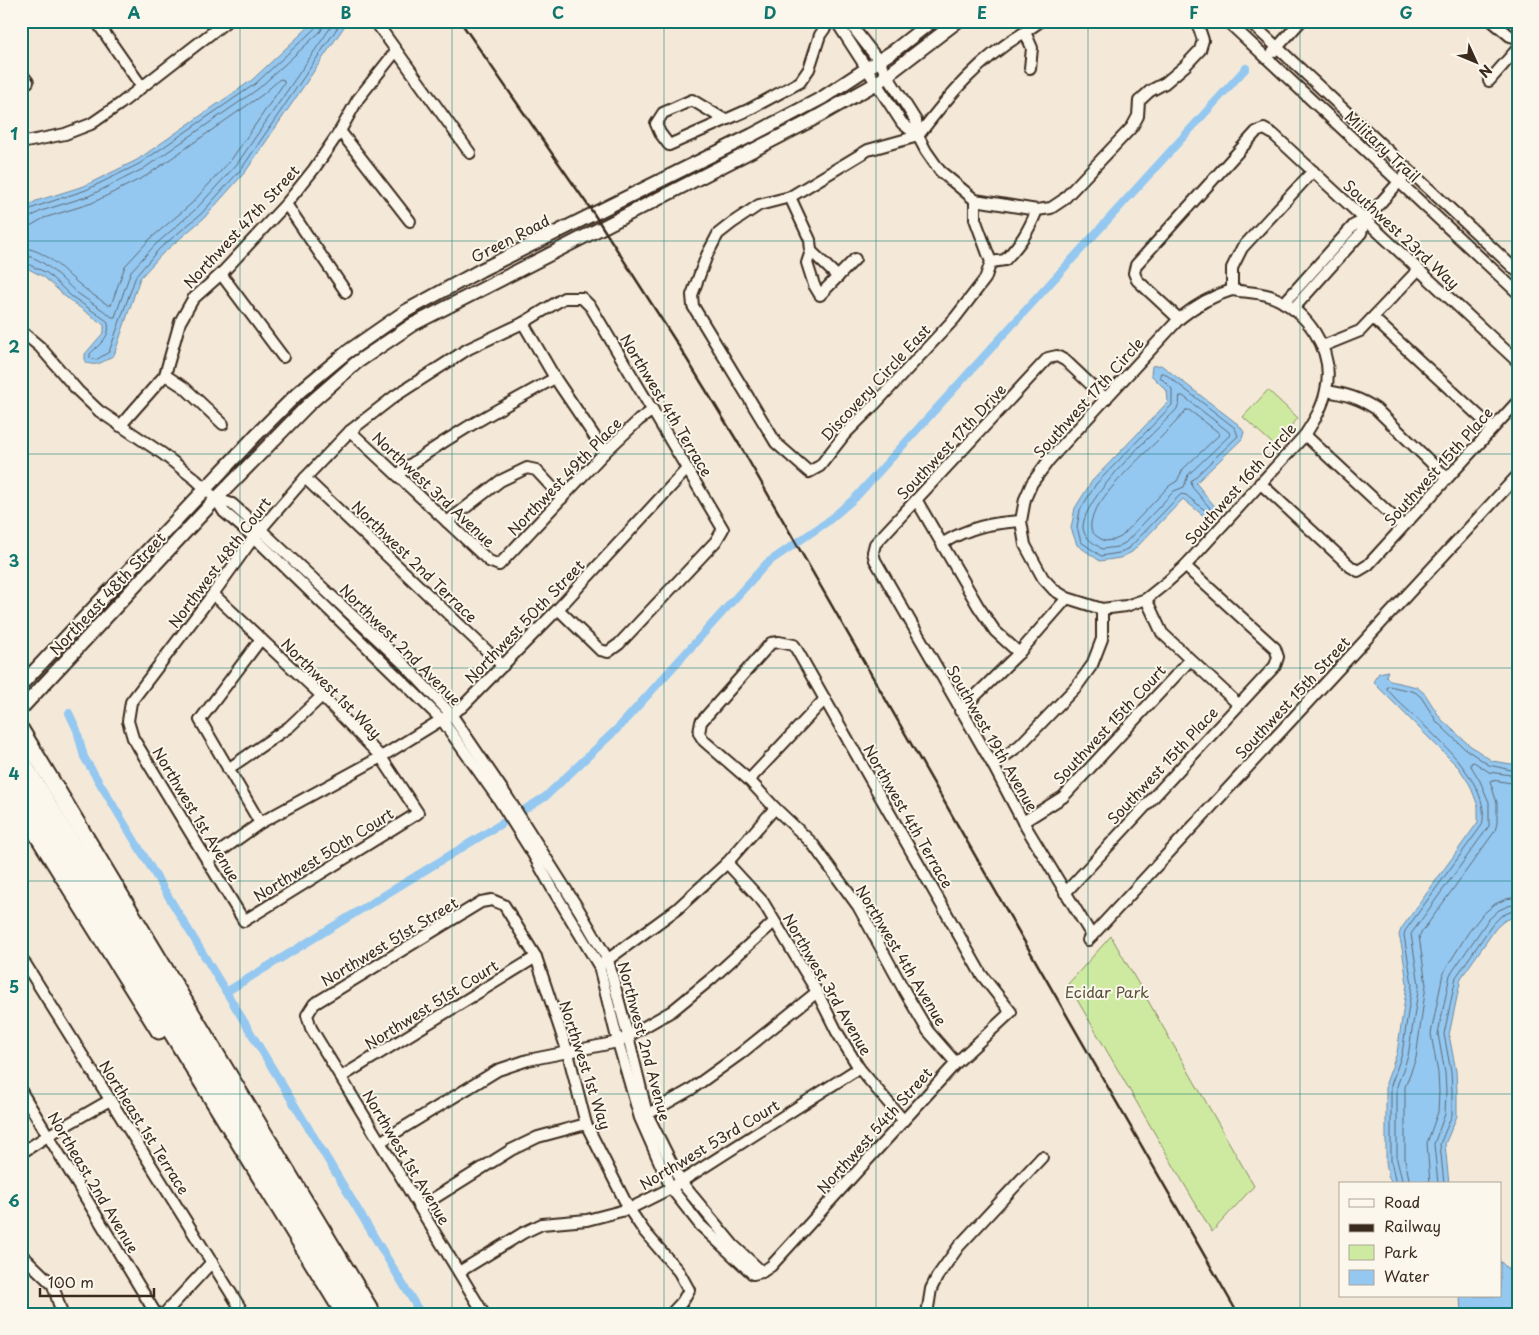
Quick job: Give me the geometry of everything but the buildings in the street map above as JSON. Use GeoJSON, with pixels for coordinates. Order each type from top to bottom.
{"type":"FeatureCollection","features":[{"type":"Feature","properties":{"kind":"highway"},"geometry":{"type":"LineString","coordinates":[[21,730],[373,1314]]}},
{"type":"Feature","properties":{"kind":"highway"},"geometry":{"type":"LineString","coordinates":[[21,759],[359,1314]]}},
{"type":"Feature","properties":{"kind":"highway"},"geometry":{"type":"LineString","coordinates":[[21,788],[344,1314]]}},
{"type":"Feature","properties":{"kind":"highway"},"geometry":{"type":"LineString","coordinates":[[21,809],[333,1314]]}},
{"type":"Feature","properties":{"kind":"main road","name":"Green Road"},"geometry":{"type":"LineString","coordinates":[[205,489],[299,392],[347,352],[406,311],[482,270],[822,98],[868,69],[932,21]]}},
{"type":"Feature","properties":{"kind":"main road"},"geometry":{"type":"LineString","coordinates":[[216,499],[309,404],[356,363],[412,325],[800,126],[882,79],[958,21]]}},
{"type":"Feature","properties":{"kind":"main road","name":"Northeast 48th Street"},"geometry":{"type":"LineString","coordinates":[[21,685],[205,489]]}},
{"type":"Feature","properties":{"kind":"main road","name":"Northeast 48th Street"},"geometry":{"type":"LineString","coordinates":[[25,705],[216,499]]}},
{"type":"Feature","properties":{"kind":"street"},"geometry":{"type":"LineString","coordinates":[[96,21],[142,87]]}},
{"type":"Feature","properties":{"kind":"street"},"geometry":{"type":"LineString","coordinates":[[21,143],[65,134],[91,124],[227,21]]}},
{"type":"Feature","properties":{"kind":"street"},"geometry":{"type":"LineString","coordinates":[[375,21],[470,153]]}},
{"type":"Feature","properties":{"kind":"street"},"geometry":{"type":"LineString","coordinates":[[725,120],[692,100],[663,113],[656,124],[668,145],[725,120],[756,106],[800,82],[809,69],[820,35],[830,21]]}},
{"type":"Feature","properties":{"kind":"street"},"geometry":{"type":"LineString","coordinates":[[836,21],[868,69],[882,79],[916,121],[918,136],[940,171],[975,200],[1037,210],[1051,208],[1063,200],[1132,127],[1138,116],[1139,101],[1186,66],[1200,50],[1203,40],[1199,28],[1194,21]]}},
{"type":"Feature","properties":{"kind":"street"},"geometry":{"type":"LineString","coordinates":[[848,21],[879,60],[882,79]]}},
{"type":"Feature","properties":{"kind":"street"},"geometry":{"type":"LineString","coordinates":[[852,21],[860,35]]}},
{"type":"Feature","properties":{"kind":"street"},"geometry":{"type":"LineString","coordinates":[[918,136],[957,86],[978,66],[1038,23],[1038,21]]}},
{"type":"Feature","properties":{"kind":"street","name":"Military Trail"},"geometry":{"type":"LineString","coordinates":[[1227,21],[1518,293]]}},
{"type":"Feature","properties":{"kind":"street","name":"Military Trail"},"geometry":{"type":"LineString","coordinates":[[1249,21],[1518,272]]}},
{"type":"Feature","properties":{"kind":"street"},"geometry":{"type":"LineString","coordinates":[[1492,21],[1510,36],[1518,38]]}},
{"type":"Feature","properties":{"kind":"street"},"geometry":{"type":"LineString","coordinates":[[1267,58],[1300,22]]}},
{"type":"Feature","properties":{"kind":"street"},"geometry":{"type":"LineString","coordinates":[[1025,32],[1032,48],[1030,68]]}},
{"type":"Feature","properties":{"kind":"street"},"geometry":{"type":"LineString","coordinates":[[1489,81],[1518,48]]}},
{"type":"Feature","properties":{"kind":"street","name":"Northwest 47th Street"},"geometry":{"type":"LineString","coordinates":[[120,426],[165,375],[180,322],[193,300],[221,274],[286,204],[314,169],[340,131],[358,99],[396,51]]}},
{"type":"Feature","properties":{"kind":"street"},"geometry":{"type":"LineString","coordinates":[[21,72],[28,82]]}},
{"type":"Feature","properties":{"kind":"street","name":"Southwest 23rd Way"},"geometry":{"type":"LineString","coordinates":[[1179,318],[1137,280],[1134,273],[1136,265],[1256,132],[1264,129],[1273,134],[1518,362]]}},
{"type":"Feature","properties":{"kind":"street"},"geometry":{"type":"LineString","coordinates":[[340,131],[410,221]]}},
{"type":"Feature","properties":{"kind":"street","name":"Discovery Circle East"},"geometry":{"type":"LineString","coordinates":[[918,136],[868,150],[790,197],[759,205],[718,234],[698,275],[692,295],[692,306],[776,444],[809,472],[820,466],[845,434],[955,318],[985,279],[991,262]]}},
{"type":"Feature","properties":{"kind":"street"},"geometry":{"type":"LineString","coordinates":[[1232,290],[1232,268],[1242,248],[1313,171]]}},
{"type":"Feature","properties":{"kind":"street"},"geometry":{"type":"LineString","coordinates":[[1293,309],[1362,233],[1366,220],[1409,171]]}},
{"type":"Feature","properties":{"kind":"street"},"geometry":{"type":"LineString","coordinates":[[790,197],[810,240],[811,251],[807,263],[814,285],[820,295],[855,259]]}},
{"type":"Feature","properties":{"kind":"street"},"geometry":{"type":"LineString","coordinates":[[975,200],[975,219],[991,262],[1005,260],[1017,248],[1028,232],[1037,210]]}},
{"type":"Feature","properties":{"kind":"street"},"geometry":{"type":"LineString","coordinates":[[286,204],[346,292]]}},
{"type":"Feature","properties":{"kind":"street"},"geometry":{"type":"LineString","coordinates":[[1284,303],[1354,225],[1366,220]]}},
{"type":"Feature","properties":{"kind":"street"},"geometry":{"type":"LineString","coordinates":[[811,251],[838,277]]}},
{"type":"Feature","properties":{"kind":"street"},"geometry":{"type":"LineString","coordinates":[[1323,346],[1360,331],[1418,270]]}},
{"type":"Feature","properties":{"kind":"street"},"geometry":{"type":"LineString","coordinates":[[221,274],[283,357]]}},
{"type":"Feature","properties":{"kind":"street","name":"Southwest 17th Circle"},"geometry":{"type":"LineString","coordinates":[[1067,598],[1054,590],[1043,578],[1025,545],[1021,521],[1032,483],[1049,460],[1179,318],[1196,305],[1218,294],[1232,290],[1268,296],[1284,303]]}},
{"type":"Feature","properties":{"kind":"street","name":"Northwest 48th Court"},"geometry":{"type":"LineString","coordinates":[[128,721],[131,702],[257,533],[305,478],[350,431],[395,396],[460,354],[523,322],[564,298],[582,298]]}},
{"type":"Feature","properties":{"kind":"street","name":"Northwest 4th Terrace"},"geometry":{"type":"LineString","coordinates":[[558,609],[600,650],[608,652],[619,644],[716,541],[723,529],[591,307],[582,298]]}},
{"type":"Feature","properties":{"kind":"street","name":"Southwest 16th Circle"},"geometry":{"type":"LineString","coordinates":[[1067,598],[1102,609],[1126,606],[1146,599],[1185,566],[1305,435],[1318,415],[1326,391],[1328,372],[1323,346],[1314,329],[1284,303]]}},
{"type":"Feature","properties":{"kind":"street"},"geometry":{"type":"LineString","coordinates":[[1373,318],[1492,428]]}},
{"type":"Feature","properties":{"kind":"street"},"geometry":{"type":"LineString","coordinates":[[523,322],[555,378],[605,452]]}},
{"type":"Feature","properties":{"kind":"street"},"geometry":{"type":"LineString","coordinates":[[22,333],[40,347],[78,391],[99,410],[163,454],[216,499]]}},
{"type":"Feature","properties":{"kind":"street","name":"Southwest 17th Drive"},"geometry":{"type":"LineString","coordinates":[[873,552],[875,544],[1048,358],[1057,356],[1066,361],[1106,399]]}},
{"type":"Feature","properties":{"kind":"street"},"geometry":{"type":"LineString","coordinates":[[165,375],[185,388],[223,424]]}},
{"type":"Feature","properties":{"kind":"street"},"geometry":{"type":"LineString","coordinates":[[397,475],[418,458],[446,440],[555,378]]}},
{"type":"Feature","properties":{"kind":"street"},"geometry":{"type":"LineString","coordinates":[[1326,391],[1364,401],[1376,409],[1447,478]]}},
{"type":"Feature","properties":{"kind":"street","name":"Southwest 15th Place"},"geometry":{"type":"LineString","coordinates":[[1260,483],[1351,567],[1358,571],[1368,564],[1518,401]]}},
{"type":"Feature","properties":{"kind":"street","name":"Northwest 49th Place"},"geometry":{"type":"LineString","coordinates":[[499,565],[605,452],[653,410]]}},
{"type":"Feature","properties":{"kind":"street","name":"Northwest 3rd Avenue"},"geometry":{"type":"LineString","coordinates":[[350,431],[489,561],[499,565]]}},
{"type":"Feature","properties":{"kind":"street"},"geometry":{"type":"LineString","coordinates":[[1305,435],[1403,526]]}},
{"type":"Feature","properties":{"kind":"street"},"geometry":{"type":"LineString","coordinates":[[448,522],[500,481],[527,468],[536,470],[562,498]]}},
{"type":"Feature","properties":{"kind":"street","name":"Northwest 50th Street"},"geometry":{"type":"LineString","coordinates":[[207,860],[260,823],[381,757],[462,707],[558,609],[687,469]]}},
{"type":"Feature","properties":{"kind":"street","name":"Southwest 15th Street"},"geometry":{"type":"LineString","coordinates":[[1090,938],[1518,474]]}},
{"type":"Feature","properties":{"kind":"street","name":"Northwest 2nd Terrace"},"geometry":{"type":"LineString","coordinates":[[305,478],[503,666]]}},
{"type":"Feature","properties":{"kind":"street","name":"Northwest 2nd Avenue"},"geometry":{"type":"LineString","coordinates":[[216,499],[224,512],[257,533],[404,664],[451,714],[522,829],[579,910],[608,960],[628,1036],[643,1116],[681,1182],[733,1245],[762,1272]]}},
{"type":"Feature","properties":{"kind":"street"},"geometry":{"type":"LineString","coordinates":[[917,501],[978,606],[995,631],[1019,652]]}},
{"type":"Feature","properties":{"kind":"street"},"geometry":{"type":"LineString","coordinates":[[943,543],[961,532],[983,525],[1021,521]]}},
{"type":"Feature","properties":{"kind":"street","name":"Northwest 2nd Avenue"},"geometry":{"type":"LineString","coordinates":[[257,533],[442,720],[506,803]]}},
{"type":"Feature","properties":{"kind":"street","name":"Southwest 19th Avenue"},"geometry":{"type":"LineString","coordinates":[[873,552],[875,560],[1090,938]]}},
{"type":"Feature","properties":{"kind":"street","name":"Southwest 15th Place"},"geometry":{"type":"LineString","coordinates":[[1066,893],[1275,666],[1278,657],[1275,648],[1185,566]]}},
{"type":"Feature","properties":{"kind":"street","name":"Northwest 1st Way"},"geometry":{"type":"LineString","coordinates":[[213,594],[322,696],[381,757],[418,813]]}},
{"type":"Feature","properties":{"kind":"street"},"geometry":{"type":"LineString","coordinates":[[960,711],[1019,652],[1067,598]]}},
{"type":"Feature","properties":{"kind":"street"},"geometry":{"type":"LineString","coordinates":[[1146,599],[1162,633],[1239,705]]}},
{"type":"Feature","properties":{"kind":"street"},"geometry":{"type":"LineString","coordinates":[[992,765],[1020,745],[1082,679],[1092,665],[1102,639],[1102,609]]}},
{"type":"Feature","properties":{"kind":"street"},"geometry":{"type":"LineString","coordinates":[[260,823],[200,720],[261,639]]}},
{"type":"Feature","properties":{"kind":"street","name":"Northwest 4th Terrace"},"geometry":{"type":"LineString","coordinates":[[699,733],[701,722],[771,643],[778,642],[794,645],[981,974],[1011,1012]]}},
{"type":"Feature","properties":{"kind":"street","name":"Southwest 15th Court"},"geometry":{"type":"LineString","coordinates":[[1023,822],[1063,797],[1190,660]]}},
{"type":"Feature","properties":{"kind":"street"},"geometry":{"type":"LineString","coordinates":[[228,769],[289,727],[322,696]]}},
{"type":"Feature","properties":{"kind":"street"},"geometry":{"type":"LineString","coordinates":[[750,780],[825,699]]}},
{"type":"Feature","properties":{"kind":"street","name":"Northwest 1st Avenue"},"geometry":{"type":"LineString","coordinates":[[128,721],[133,738],[244,921]]}},
{"type":"Feature","properties":{"kind":"street","name":"Northwest 4th Avenue"},"geometry":{"type":"LineString","coordinates":[[699,733],[704,741],[750,780],[775,808],[812,843],[858,906],[928,1031],[956,1063]]}},
{"type":"Feature","properties":{"kind":"street"},"geometry":{"type":"LineString","coordinates":[[599,966],[677,909],[727,863],[775,808]]}},
{"type":"Feature","properties":{"kind":"street","name":"Northwest 50th Court"},"geometry":{"type":"LineString","coordinates":[[244,921],[418,813]]}},
{"type":"Feature","properties":{"kind":"street","name":"Northwest 2nd Avenue"},"geometry":{"type":"LineString","coordinates":[[522,829],[533,854],[552,888],[599,966],[618,1042],[643,1116],[672,1188],[700,1225],[752,1274],[762,1272]]}},
{"type":"Feature","properties":{"kind":"street","name":"Northwest 3rd Avenue"},"geometry":{"type":"LineString","coordinates":[[727,863],[763,902],[817,992],[837,1032],[859,1068],[903,1120]]}},
{"type":"Feature","properties":{"kind":"street","name":"Northwest 1st Way"},"geometry":{"type":"LineString","coordinates":[[492,900],[504,905],[536,957],[568,1053],[586,1124],[629,1208],[644,1231],[679,1272],[689,1290],[682,1302],[671,1314]]}},
{"type":"Feature","properties":{"kind":"street","name":"Northwest 51st Street"},"geometry":{"type":"LineString","coordinates":[[307,1015],[314,1004],[481,902],[492,900]]}},
{"type":"Feature","properties":{"kind":"street"},"geometry":{"type":"LineString","coordinates":[[380,1142],[498,1070],[528,1060],[618,1042],[672,1011],[711,979],[774,922]]}},
{"type":"Feature","properties":{"kind":"street","name":"Northeast 1st Terrace"},"geometry":{"type":"LineString","coordinates":[[21,957],[244,1314]]}},
{"type":"Feature","properties":{"kind":"street","name":"Northwest 51st Court"},"geometry":{"type":"LineString","coordinates":[[341,1077],[536,957]]}},
{"type":"Feature","properties":{"kind":"street"},"geometry":{"type":"LineString","coordinates":[[643,1116],[690,1090],[733,1059],[817,992]]}},
{"type":"Feature","properties":{"kind":"street","name":"Northwest 54th Street"},"geometry":{"type":"LineString","coordinates":[[762,1272],[771,1266],[956,1063],[1011,1012]]}},
{"type":"Feature","properties":{"kind":"street","name":"Northwest 1st Avenue"},"geometry":{"type":"LineString","coordinates":[[307,1015],[311,1028],[484,1314]]}},
{"type":"Feature","properties":{"kind":"street","name":"Northwest 53rd Court"},"geometry":{"type":"LineString","coordinates":[[459,1272],[523,1233],[542,1224],[587,1220],[629,1208],[672,1188],[859,1068]]}},
{"type":"Feature","properties":{"kind":"street","name":"Northeast 2nd Avenue"},"geometry":{"type":"LineString","coordinates":[[21,1091],[156,1314]]}},
{"type":"Feature","properties":{"kind":"street"},"geometry":{"type":"LineString","coordinates":[[21,1153],[110,1100]]}},
{"type":"Feature","properties":{"kind":"street"},"geometry":{"type":"LineString","coordinates":[[420,1207],[511,1150],[538,1137],[586,1124]]}},
{"type":"Feature","properties":{"kind":"street"},"geometry":{"type":"LineString","coordinates":[[927,1314],[931,1288],[959,1246],[1042,1157]]}},
{"type":"Feature","properties":{"kind":"street"},"geometry":{"type":"LineString","coordinates":[[21,1254],[53,1286],[62,1314]]}},
{"type":"Feature","properties":{"kind":"street"},"geometry":{"type":"LineString","coordinates":[[164,1314],[212,1262]]}},
{"type":"Feature","properties":{"kind":"green space"},"geometry":{"type":"Polygon","coordinates":[[[1268,390],[1298,418],[1274,445],[1243,417],[1268,390]]]}},
{"type":"Feature","properties":{"kind":"green space","name":"Ecidar Park"},"geometry":{"type":"Polygon","coordinates":[[[1111,936],[1254,1186],[1212,1232],[1068,984],[1111,936]]]}},
{"type":"Feature","properties":{"kind":"water"},"geometry":{"type":"Polygon","coordinates":[[[315,21],[348,21],[246,171],[204,218],[163,253],[140,278],[114,355],[97,364],[85,362],[85,354],[104,332],[104,325],[68,299],[44,277],[21,265],[21,210],[36,201],[84,186],[137,160],[252,80],[315,21]]]}},
{"type":"Feature","properties":{"kind":"water"},"geometry":{"type":"Polygon","coordinates":[[[1161,365],[1239,425],[1244,432],[1242,439],[1196,483],[1216,508],[1217,513],[1210,521],[1183,499],[1132,552],[1120,558],[1100,561],[1077,545],[1071,528],[1075,508],[1092,481],[1168,402],[1167,391],[1151,375],[1152,366],[1161,365]]]}},
{"type":"Feature","properties":{"kind":"water"},"geometry":{"type":"Polygon","coordinates":[[[1388,671],[1386,676],[1390,681],[1417,687],[1425,694],[1441,719],[1468,744],[1492,761],[1518,765],[1518,915],[1504,921],[1496,928],[1461,978],[1449,1035],[1456,1071],[1457,1116],[1445,1144],[1449,1182],[1391,1182],[1388,1176],[1386,1161],[1386,1083],[1397,1053],[1407,984],[1399,935],[1401,929],[1478,822],[1478,806],[1470,785],[1459,768],[1375,684],[1374,680],[1379,673],[1388,671]]]}},
{"type":"Feature","properties":{"kind":"water"},"geometry":{"type":"Polygon","coordinates":[[[1502,1263],[1514,1279],[1516,1285],[1518,1314],[1461,1314],[1460,1298],[1502,1298],[1502,1263]]]}},
{"type":"Feature","properties":{"kind":"waterway"},"geometry":{"type":"LineString","coordinates":[[226,992],[545,797],[619,727],[767,563],[827,522],[855,498],[1246,68]]}},
{"type":"Feature","properties":{"kind":"waterway"},"geometry":{"type":"LineString","coordinates":[[69,713],[77,730],[84,757],[421,1314]]}},
{"type":"Feature","properties":{"kind":"railway"},"geometry":{"type":"LineString","coordinates":[[460,21],[594,214],[742,449],[1238,1314]]}}]}
